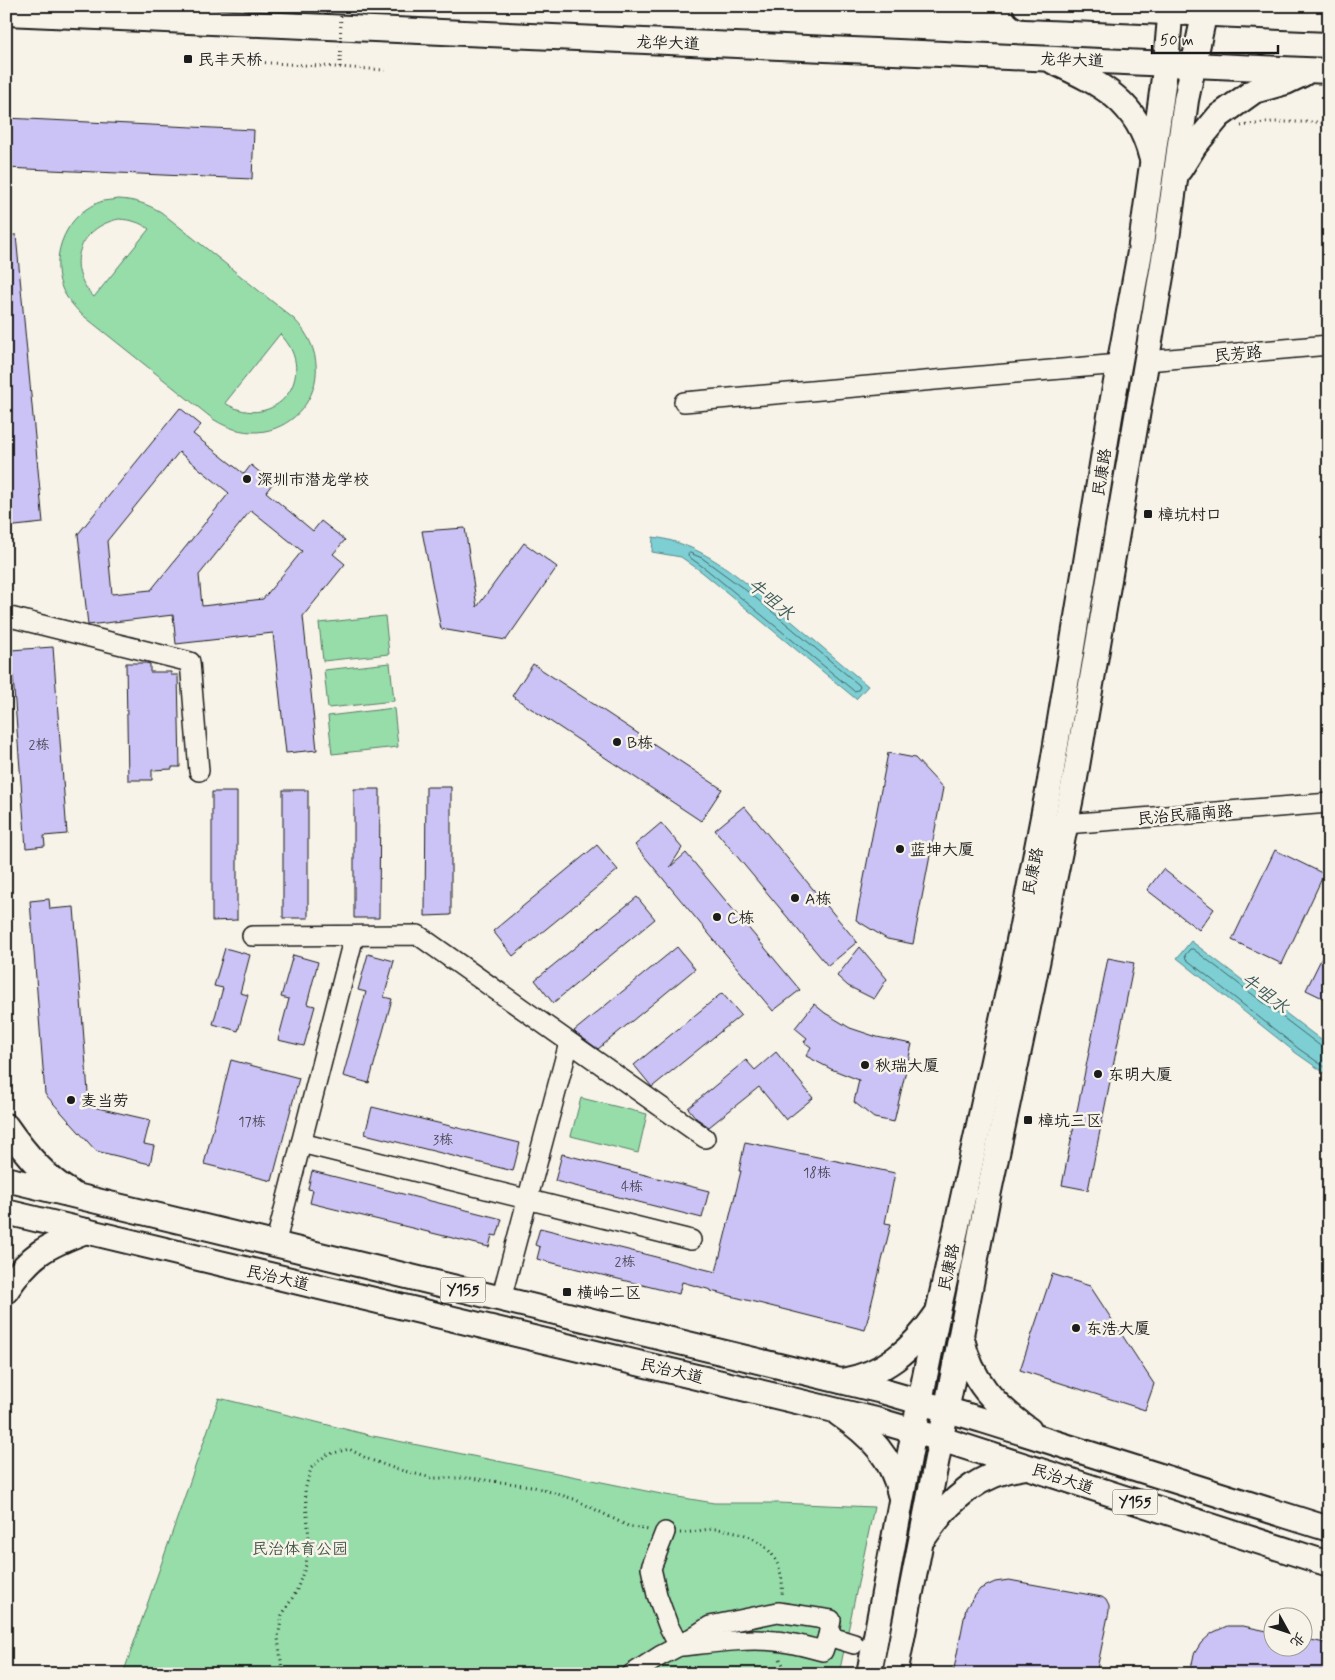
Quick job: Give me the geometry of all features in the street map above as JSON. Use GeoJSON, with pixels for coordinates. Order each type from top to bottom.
{"type":"FeatureCollection","features":[{"type":"Feature","properties":{"kind":"main road"},"geometry":{"type":"LineString","coordinates":[[1025,6],[1205,10],[1329,19]]}},
{"type":"Feature","properties":{"kind":"main road"},"geometry":{"type":"LineString","coordinates":[[1294,6],[1311,14],[1329,19]]}},
{"type":"Feature","properties":{"kind":"main road","name":"民康路"},"geometry":{"type":"LineString","coordinates":[[870,1670],[938,1312],[1017,951],[1041,826],[1119,364],[1140,252],[1166,63],[1171,9]]}},
{"type":"Feature","properties":{"kind":"main road","name":"民康路"},"geometry":{"type":"LineString","coordinates":[[896,1672],[986,1205],[1066,824],[1165,254],[1186,100],[1205,10]]}},
{"type":"Feature","properties":{"kind":"main road","name":"龙华大道"},"geometry":{"type":"LineString","coordinates":[[6,13],[1323,71]]}},
{"type":"Feature","properties":{"kind":"main road"},"geometry":{"type":"LineString","coordinates":[[1045,58],[1088,79],[1116,97],[1127,107],[1136,118],[1143,132],[1153,163]]}},
{"type":"Feature","properties":{"kind":"main road"},"geometry":{"type":"LineString","coordinates":[[1175,177],[1184,160],[1219,116],[1254,91],[1286,82],[1302,74],[1323,71]]}},
{"type":"Feature","properties":{"kind":"main road"},"geometry":{"type":"LineString","coordinates":[[6,1126],[19,1144],[41,1168],[68,1191],[81,1198]]}},
{"type":"Feature","properties":{"kind":"main road","name":"民治大道"},"geometry":{"type":"LineString","coordinates":[[6,1180],[920,1402],[1329,1529]]}},
{"type":"Feature","properties":{"kind":"main road","name":"民治大道"},"geometry":{"type":"LineString","coordinates":[[6,1212],[830,1408],[941,1439],[1329,1564]]}},
{"type":"Feature","properties":{"kind":"main road"},"geometry":{"type":"LineString","coordinates":[[6,1291],[26,1264],[43,1250],[86,1231]]}},
{"type":"Feature","properties":{"kind":"main road"},"geometry":{"type":"LineString","coordinates":[[840,1382],[860,1378],[894,1361],[924,1332],[938,1312]]}},
{"type":"Feature","properties":{"kind":"main road"},"geometry":{"type":"LineString","coordinates":[[961,1334],[966,1356],[979,1384],[1012,1418],[1050,1442]]}},
{"type":"Feature","properties":{"kind":"main road"},"geometry":{"type":"LineString","coordinates":[[830,1408],[860,1430],[880,1449],[890,1463],[898,1480],[902,1500]]}},
{"type":"Feature","properties":{"kind":"main road"},"geometry":{"type":"LineString","coordinates":[[921,1542],[950,1504],[968,1488],[988,1476],[1007,1469],[1027,1467]]}},
{"type":"Feature","properties":{"kind":"main road"},"geometry":{"type":"LineString","coordinates":[[870,1670],[896,1672]]}},
{"type":"Feature","properties":{"kind":"street","name":"民芳路"},"geometry":{"type":"LineString","coordinates":[[1147,361],[1329,345]]}},
{"type":"Feature","properties":{"kind":"street"},"geometry":{"type":"LineString","coordinates":[[684,402],[1119,364]]}},
{"type":"Feature","properties":{"kind":"street"},"geometry":{"type":"LineString","coordinates":[[6,616],[190,662],[199,771]]}},
{"type":"Feature","properties":{"kind":"street","name":"民治民福南路"},"geometry":{"type":"LineString","coordinates":[[1041,826],[1329,803]]}},
{"type":"Feature","properties":{"kind":"street"},"geometry":{"type":"LineString","coordinates":[[252,936],[418,936],[705,1138]]}},
{"type":"Feature","properties":{"kind":"street"},"geometry":{"type":"LineString","coordinates":[[275,1245],[354,936]]}},
{"type":"Feature","properties":{"kind":"street"},"geometry":{"type":"LineString","coordinates":[[500,1299],[569,1042]]}},
{"type":"Feature","properties":{"kind":"street"},"geometry":{"type":"LineString","coordinates":[[301,1143],[691,1240]]}},
{"type":"Feature","properties":{"kind":"street"},"geometry":{"type":"LineString","coordinates":[[665,1532],[651,1568],[657,1595],[668,1625],[679,1646]]}},
{"type":"Feature","properties":{"kind":"street"},"geometry":{"type":"LineString","coordinates":[[632,1674],[710,1626],[778,1612],[831,1620],[824,1651],[789,1642],[773,1641],[721,1642],[679,1646]]}},
{"type":"Feature","properties":{"kind":"street"},"geometry":{"type":"LineString","coordinates":[[828,1636],[854,1644]]}},
{"type":"Feature","properties":{"kind":"path"},"geometry":{"type":"LineString","coordinates":[[340,67],[341,6]]}},
{"type":"Feature","properties":{"kind":"path"},"geometry":{"type":"LineString","coordinates":[[255,62],[385,70]]}},
{"type":"Feature","properties":{"kind":"path"},"geometry":{"type":"LineString","coordinates":[[1234,129],[1242,125],[1255,123],[1329,122]]}},
{"type":"Feature","properties":{"kind":"path"},"geometry":{"type":"LineString","coordinates":[[286,1674],[282,1668],[278,1638],[282,1614],[296,1592],[306,1566],[310,1539],[305,1490],[311,1468],[326,1455],[349,1449],[368,1459],[396,1469],[432,1478],[470,1478],[531,1486],[574,1499],[628,1526],[665,1532],[688,1533],[713,1529],[738,1532],[763,1544],[777,1563],[783,1584],[782,1603]]}},
{"type":"Feature","properties":{"kind":"green space"},"geometry":{"type":"Polygon","coordinates":[[[119,199],[141,203],[161,212],[294,319],[310,342],[316,366],[313,389],[302,409],[285,423],[264,431],[239,430],[213,419],[80,313],[70,301],[62,288],[59,275],[58,262],[64,236],[71,224],[90,207],[103,201],[119,199]],[[119,219],[105,223],[94,230],[80,250],[78,261],[80,273],[85,285],[94,297],[149,229],[135,222],[119,219]],[[280,334],[225,403],[243,411],[260,411],[275,406],[287,396],[294,382],[296,366],[291,350],[280,334]]]}},
{"type":"Feature","properties":{"kind":"green space"},"geometry":{"type":"Polygon","coordinates":[[[385,616],[389,654],[323,661],[319,623],[385,616]]]}},
{"type":"Feature","properties":{"kind":"green space"},"geometry":{"type":"Polygon","coordinates":[[[390,663],[394,701],[328,708],[324,670],[390,663]]]}},
{"type":"Feature","properties":{"kind":"green space"},"geometry":{"type":"Polygon","coordinates":[[[394,708],[398,747],[332,754],[328,716],[394,708]]]}},
{"type":"Feature","properties":{"kind":"green space"},"geometry":{"type":"Polygon","coordinates":[[[581,1098],[647,1114],[638,1153],[571,1136],[581,1098]]]}},
{"type":"Feature","properties":{"kind":"green space","name":"民治体育公园"},"geometry":{"type":"Polygon","coordinates":[[[219,1398],[373,1436],[714,1503],[778,1503],[874,1507],[839,1674],[123,1674],[219,1398]]]}},
{"type":"Feature","properties":{"kind":"water"},"geometry":{"type":"Polygon","coordinates":[[[653,537],[673,541],[691,548],[726,568],[868,686],[856,699],[702,572],[681,557],[652,552],[653,537]]]}},
{"type":"Feature","properties":{"kind":"water"},"geometry":{"type":"Polygon","coordinates":[[[1191,941],[1329,1046],[1329,1076],[1296,1053],[1177,958],[1191,941]]]}},
{"type":"Feature","properties":{"kind":"building"},"geometry":{"type":"Polygon","coordinates":[[[6,118],[254,130],[252,179],[6,168],[6,118]]]}},
{"type":"Feature","properties":{"kind":"building"},"geometry":{"type":"Polygon","coordinates":[[[6,235],[16,235],[43,523],[6,527],[6,235]]]}},
{"type":"Feature","properties":{"kind":"building"},"geometry":{"type":"Polygon","coordinates":[[[180,408],[201,425],[193,434],[244,474],[251,465],[273,483],[266,492],[313,531],[321,521],[345,540],[333,554],[345,564],[303,616],[317,750],[286,753],[273,633],[176,644],[173,615],[88,625],[78,534],[180,408]],[[179,452],[107,541],[112,594],[151,590],[229,493],[179,452]],[[251,510],[199,575],[202,606],[263,599],[302,551],[251,510]]]}},
{"type":"Feature","properties":{"kind":"building"},"geometry":{"type":"Polygon","coordinates":[[[465,528],[477,607],[524,543],[557,567],[506,640],[441,629],[422,531],[465,528]]]}},
{"type":"Feature","properties":{"kind":"building"},"geometry":{"type":"Polygon","coordinates":[[[53,647],[67,834],[44,836],[45,846],[26,848],[11,650],[53,647]]]}},
{"type":"Feature","properties":{"kind":"building"},"geometry":{"type":"Polygon","coordinates":[[[126,663],[146,663],[150,664],[150,672],[171,672],[171,675],[178,675],[180,767],[152,770],[152,780],[128,780],[126,663]]]}},
{"type":"Feature","properties":{"kind":"building","name":"B栋"},"geometry":{"type":"Polygon","coordinates":[[[533,664],[722,789],[701,821],[512,696],[533,664]]]}},
{"type":"Feature","properties":{"kind":"building","name":"蓝坤大厦"},"geometry":{"type":"Polygon","coordinates":[[[888,753],[915,758],[943,788],[913,944],[887,939],[856,920],[888,753]]]}},
{"type":"Feature","properties":{"kind":"building"},"geometry":{"type":"Polygon","coordinates":[[[426,787],[451,787],[451,915],[425,916],[426,787]]]}},
{"type":"Feature","properties":{"kind":"building"},"geometry":{"type":"Polygon","coordinates":[[[354,789],[380,789],[379,918],[354,918],[354,789]]]}},
{"type":"Feature","properties":{"kind":"building"},"geometry":{"type":"Polygon","coordinates":[[[283,790],[308,790],[308,918],[283,918],[283,790]]]}},
{"type":"Feature","properties":{"kind":"building"},"geometry":{"type":"Polygon","coordinates":[[[212,792],[237,792],[237,920],[212,921],[212,792]]]}},
{"type":"Feature","properties":{"kind":"building","name":"A栋"},"geometry":{"type":"Polygon","coordinates":[[[744,806],[857,942],[828,966],[715,830],[744,806]]]}},
{"type":"Feature","properties":{"kind":"building","name":"C栋"},"geometry":{"type":"Polygon","coordinates":[[[661,823],[682,848],[670,867],[686,853],[800,990],[773,1011],[635,845],[661,823]]]}},
{"type":"Feature","properties":{"kind":"building"},"geometry":{"type":"Polygon","coordinates":[[[597,845],[618,870],[513,956],[493,931],[597,845]]]}},
{"type":"Feature","properties":{"kind":"building"},"geometry":{"type":"Polygon","coordinates":[[[1275,850],[1324,874],[1282,964],[1232,940],[1275,850]]]}},
{"type":"Feature","properties":{"kind":"building"},"geometry":{"type":"Polygon","coordinates":[[[1163,869],[1214,909],[1199,930],[1147,890],[1163,869]]]}},
{"type":"Feature","properties":{"kind":"building"},"geometry":{"type":"Polygon","coordinates":[[[637,897],[655,919],[553,1003],[535,980],[637,897]]]}},
{"type":"Feature","properties":{"kind":"building"},"geometry":{"type":"Polygon","coordinates":[[[49,899],[50,909],[74,907],[89,1106],[150,1120],[144,1144],[154,1146],[150,1164],[96,1151],[45,1094],[30,901],[49,899]]]}},
{"type":"Feature","properties":{"kind":"building"},"geometry":{"type":"Polygon","coordinates":[[[1329,943],[1329,1001],[1306,990],[1329,943]]]}},
{"type":"Feature","properties":{"kind":"building"},"geometry":{"type":"Polygon","coordinates":[[[677,947],[695,969],[598,1049],[574,1031],[677,947]]]}},
{"type":"Feature","properties":{"kind":"building"},"geometry":{"type":"Polygon","coordinates":[[[860,947],[887,979],[874,999],[848,986],[837,976],[860,947]]]}},
{"type":"Feature","properties":{"kind":"building"},"geometry":{"type":"Polygon","coordinates":[[[225,948],[250,955],[240,993],[248,995],[238,1031],[213,1024],[223,988],[214,986],[225,948]]]}},
{"type":"Feature","properties":{"kind":"building"},"geometry":{"type":"Polygon","coordinates":[[[368,954],[394,961],[384,997],[392,999],[369,1083],[343,1076],[366,992],[358,990],[368,954]]]}},
{"type":"Feature","properties":{"kind":"building"},"geometry":{"type":"Polygon","coordinates":[[[293,955],[318,962],[307,1004],[315,1006],[304,1046],[278,1040],[289,999],[281,997],[293,955]]]}},
{"type":"Feature","properties":{"kind":"building","name":"东明大厦"},"geometry":{"type":"Polygon","coordinates":[[[1108,958],[1134,963],[1088,1190],[1062,1185],[1108,958]]]}},
{"type":"Feature","properties":{"kind":"building"},"geometry":{"type":"Polygon","coordinates":[[[722,993],[741,1015],[652,1087],[634,1065],[722,993]]]}},
{"type":"Feature","properties":{"kind":"building","name":"秋瑞大厦"},"geometry":{"type":"Polygon","coordinates":[[[814,1004],[850,1028],[877,1037],[912,1044],[894,1122],[874,1118],[854,1102],[859,1080],[831,1069],[806,1056],[811,1047],[804,1042],[807,1038],[795,1028],[814,1004]]]}},
{"type":"Feature","properties":{"kind":"building"},"geometry":{"type":"Polygon","coordinates":[[[776,1052],[813,1098],[786,1120],[759,1087],[709,1127],[696,1118],[688,1108],[746,1060],[755,1070],[776,1052]]]}},
{"type":"Feature","properties":{"kind":"building"},"geometry":{"type":"Polygon","coordinates":[[[231,1060],[299,1078],[272,1181],[204,1164],[231,1060]]]}},
{"type":"Feature","properties":{"kind":"building"},"geometry":{"type":"Polygon","coordinates":[[[372,1107],[520,1143],[513,1171],[365,1134],[372,1107]]]}},
{"type":"Feature","properties":{"kind":"building"},"geometry":{"type":"Polygon","coordinates":[[[745,1142],[895,1173],[885,1223],[891,1224],[865,1330],[682,1282],[679,1294],[537,1259],[540,1247],[535,1245],[540,1228],[716,1272],[741,1171],[739,1171],[745,1142]]]}},
{"type":"Feature","properties":{"kind":"building"},"geometry":{"type":"Polygon","coordinates":[[[562,1154],[709,1191],[702,1218],[555,1181],[562,1154]]]}},
{"type":"Feature","properties":{"kind":"building"},"geometry":{"type":"Polygon","coordinates":[[[312,1171],[502,1219],[497,1236],[492,1235],[489,1247],[310,1203],[313,1190],[308,1189],[312,1171]]]}},
{"type":"Feature","properties":{"kind":"building","name":"东浩大厦"},"geometry":{"type":"Polygon","coordinates":[[[1052,1274],[1090,1286],[1154,1384],[1145,1410],[1020,1370],[1052,1274]]]}},
{"type":"Feature","properties":{"kind":"building"},"geometry":{"type":"Polygon","coordinates":[[[1009,1580],[1102,1597],[1106,1600],[1109,1611],[1096,1674],[953,1674],[966,1608],[980,1589],[995,1582],[1009,1580]]]}},
{"type":"Feature","properties":{"kind":"building"},"geometry":{"type":"Polygon","coordinates":[[[1227,1626],[1243,1626],[1262,1630],[1262,1658],[1312,1658],[1312,1640],[1329,1644],[1329,1674],[1190,1674],[1194,1654],[1201,1643],[1212,1633],[1227,1626]]]}},
{"type":"Feature","properties":{"kind":"place","name":"民丰天桥"},"geometry":{"type":"Point","coordinates":[188,59]}},
{"type":"Feature","properties":{"kind":"place","name":"深圳市潜龙学校"},"geometry":{"type":"Point","coordinates":[247,479]}},
{"type":"Feature","properties":{"kind":"place","name":"樟坑村口"},"geometry":{"type":"Point","coordinates":[1148,514]}},
{"type":"Feature","properties":{"kind":"place","name":"B栋"},"geometry":{"type":"Point","coordinates":[617,742]}},
{"type":"Feature","properties":{"kind":"place","name":"蓝坤大厦"},"geometry":{"type":"Point","coordinates":[900,849]}},
{"type":"Feature","properties":{"kind":"place","name":"A栋"},"geometry":{"type":"Point","coordinates":[795,898]}},
{"type":"Feature","properties":{"kind":"place","name":"C栋"},"geometry":{"type":"Point","coordinates":[717,917]}},
{"type":"Feature","properties":{"kind":"place","name":"秋瑞大厦"},"geometry":{"type":"Point","coordinates":[865,1065]}},
{"type":"Feature","properties":{"kind":"place","name":"东明大厦"},"geometry":{"type":"Point","coordinates":[1098,1074]}},
{"type":"Feature","properties":{"kind":"place","name":"麦当劳"},"geometry":{"type":"Point","coordinates":[71,1100]}},
{"type":"Feature","properties":{"kind":"place","name":"樟坑三区"},"geometry":{"type":"Point","coordinates":[1028,1120]}},
{"type":"Feature","properties":{"kind":"place","name":"横岭二区"},"geometry":{"type":"Point","coordinates":[567,1292]}},
{"type":"Feature","properties":{"kind":"place","name":"东浩大厦"},"geometry":{"type":"Point","coordinates":[1076,1328]}},
{"type":"Feature","properties":{"kind":"water label","name":"牛咀水"},"geometry":{"type":"Point","coordinates":[771,599]}},
{"type":"Feature","properties":{"kind":"water label","name":"牛咀水"},"geometry":{"type":"Point","coordinates":[1265,993]}}]}
